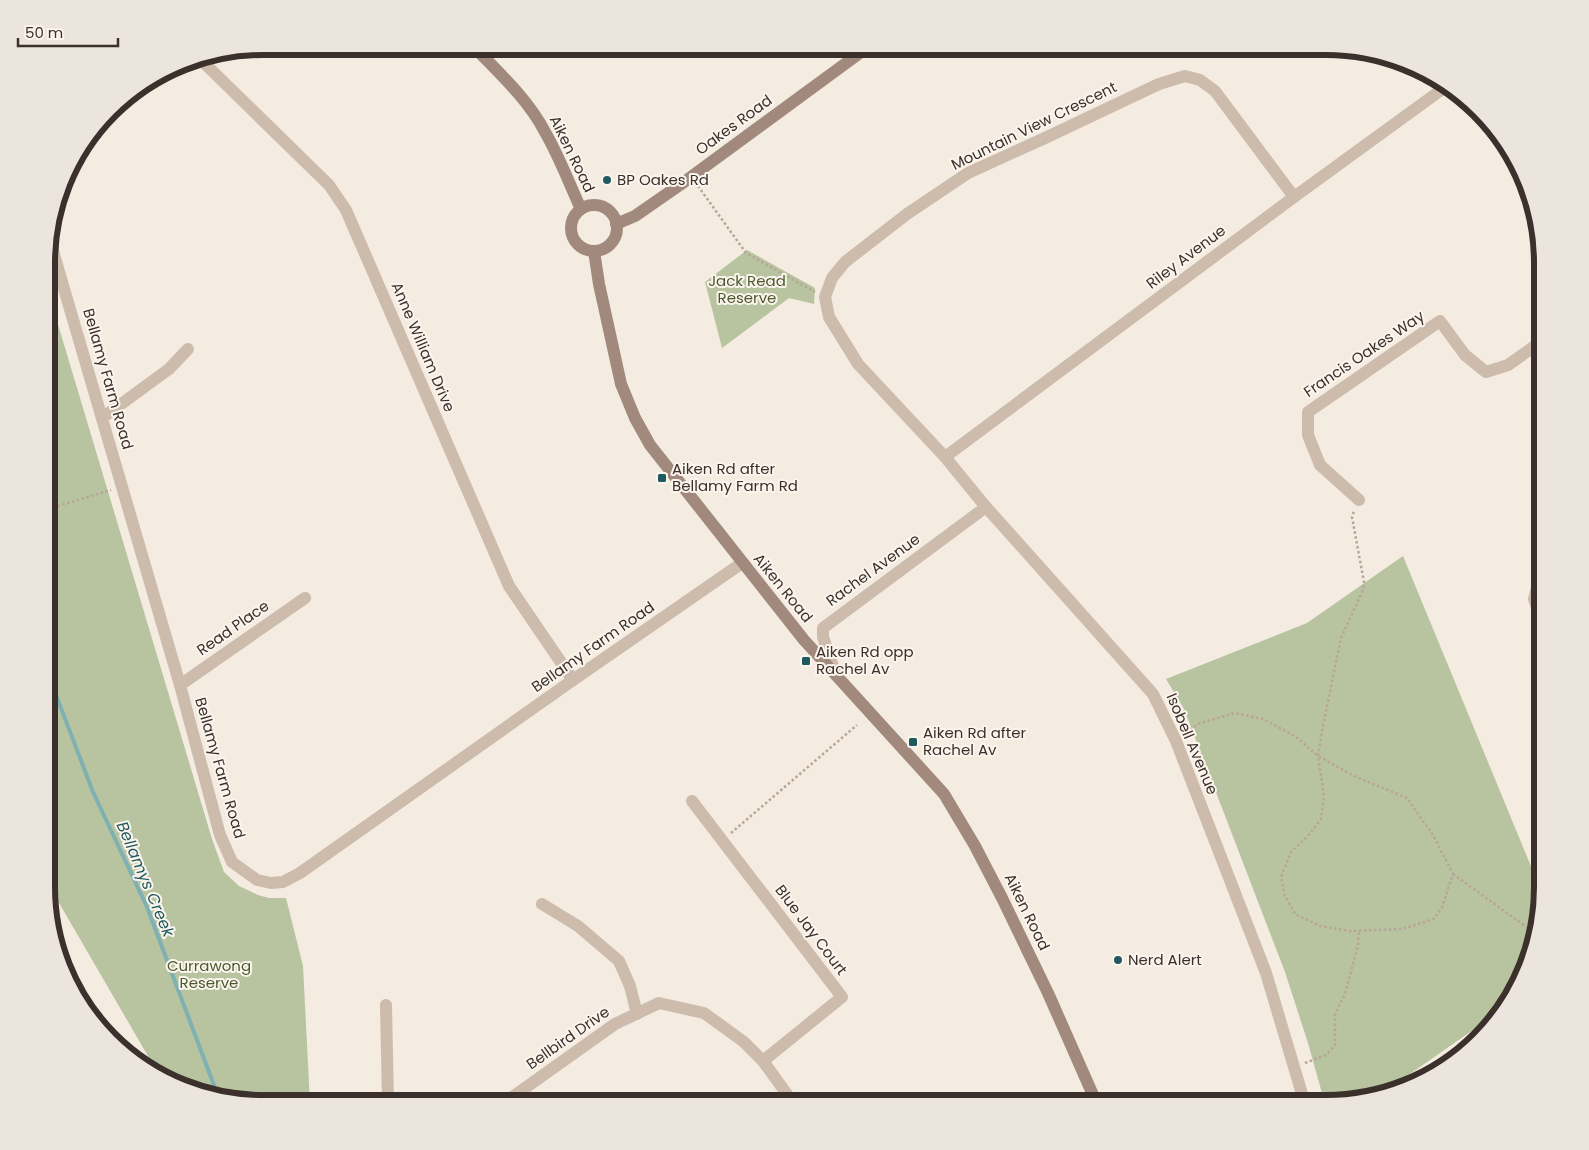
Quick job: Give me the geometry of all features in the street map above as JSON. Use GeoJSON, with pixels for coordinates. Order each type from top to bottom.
{"type":"FeatureCollection","features":[{"type":"Feature","properties":{"kind":"street","name":"Aiken Road"},"geometry":{"type":"LineString","coordinates":[[481,55],[522,98],[546,132],[581,209]]}},
{"type":"Feature","properties":{"kind":"street","name":"Oakes Road"},"geometry":{"type":"LineString","coordinates":[[616,224],[635,216],[856,55]]}},
{"type":"Feature","properties":{"kind":"street","name":"Anne William Drive"},"geometry":{"type":"LineString","coordinates":[[204,63],[329,185],[346,210],[509,586],[573,680]]}},
{"type":"Feature","properties":{"kind":"street","name":"Mountain View Crescent"},"geometry":{"type":"LineString","coordinates":[[825,297],[832,278],[845,262],[907,214],[968,173],[1159,84],[1185,76],[1200,80],[1215,91],[1294,197]]}},
{"type":"Feature","properties":{"kind":"street","name":"Riley Avenue"},"geometry":{"type":"LineString","coordinates":[[945,457],[1442,90]]}},
{"type":"Feature","properties":{"kind":"street"},"geometry":{"type":"LineString","coordinates":[[590,205],[601,206],[613,216],[616,224],[614,238],[609,245],[601,250],[585,249],[573,238],[572,222],[575,214],[581,209],[590,205]]}},
{"type":"Feature","properties":{"kind":"street","name":"Aiken Road"},"geometry":{"type":"LineString","coordinates":[[594,251],[599,284],[621,384],[635,418],[650,445],[804,640],[944,794],[960,819],[1011,915],[1093,1095]]}},
{"type":"Feature","properties":{"kind":"street","name":"Bellamy Farm Road"},"geometry":{"type":"LineString","coordinates":[[55,258],[180,685],[220,835],[232,862],[257,880],[271,883],[283,882],[300,873],[742,563]]}},
{"type":"Feature","properties":{"kind":"street"},"geometry":{"type":"LineString","coordinates":[[825,297],[829,318],[858,364],[945,457]]}},
{"type":"Feature","properties":{"kind":"street","name":"Francis Oakes Way"},"geometry":{"type":"LineString","coordinates":[[1358,500],[1320,465],[1308,435],[1308,412],[1440,321],[1465,356],[1486,372],[1508,365],[1534,347]]}},
{"type":"Feature","properties":{"kind":"street"},"geometry":{"type":"LineString","coordinates":[[102,418],[169,369],[188,348]]}},
{"type":"Feature","properties":{"kind":"street","name":"Isobell Avenue"},"geometry":{"type":"LineString","coordinates":[[945,457],[986,507],[1153,694],[1176,741],[1266,973],[1302,1095]]}},
{"type":"Feature","properties":{"kind":"street","name":"Rachel Avenue"},"geometry":{"type":"LineString","coordinates":[[837,678],[826,647],[823,628],[986,507]]}},
{"type":"Feature","properties":{"kind":"street","name":"Read Place"},"geometry":{"type":"LineString","coordinates":[[180,685],[305,598]]}},
{"type":"Feature","properties":{"kind":"street","name":"Blue Jay Court"},"geometry":{"type":"LineString","coordinates":[[692,801],[842,997],[763,1061]]}},
{"type":"Feature","properties":{"kind":"street"},"geometry":{"type":"LineString","coordinates":[[542,904],[578,926],[619,961],[630,986],[637,1014]]}},
{"type":"Feature","properties":{"kind":"street","name":"Bellbird Drive"},"geometry":{"type":"LineString","coordinates":[[516,1095],[615,1024],[659,1003],[704,1013],[744,1042],[763,1061],[788,1095]]}},
{"type":"Feature","properties":{"kind":"street"},"geometry":{"type":"LineString","coordinates":[[386,1005],[388,1095]]}},
{"type":"Feature","properties":{"kind":"path"},"geometry":{"type":"LineString","coordinates":[[691,176],[746,253],[825,297]]}},
{"type":"Feature","properties":{"kind":"path"},"geometry":{"type":"LineString","coordinates":[[55,508],[123,487]]}},
{"type":"Feature","properties":{"kind":"path"},"geometry":{"type":"LineString","coordinates":[[1358,500],[1352,517],[1364,590],[1341,638],[1323,726],[1318,756],[1324,795],[1321,819],[1308,836],[1291,852],[1281,877],[1285,896],[1294,914],[1320,926],[1348,931],[1402,929],[1434,919],[1442,907],[1453,874]]}},
{"type":"Feature","properties":{"kind":"path"},"geometry":{"type":"LineString","coordinates":[[1176,741],[1200,723],[1235,713],[1264,719],[1295,736],[1318,756],[1354,776],[1407,798],[1434,835],[1453,874],[1530,929]]}},
{"type":"Feature","properties":{"kind":"path"},"geometry":{"type":"LineString","coordinates":[[723,841],[857,724]]}},
{"type":"Feature","properties":{"kind":"path"},"geometry":{"type":"LineString","coordinates":[[1295,1067],[1326,1055],[1335,1046],[1335,1014],[1345,994],[1360,931]]}},
{"type":"Feature","properties":{"kind":"green space","name":"Jack Read Reserve"},"geometry":{"type":"Polygon","coordinates":[[[747,250],[815,288],[814,304],[789,298],[722,348],[705,282],[747,250]]]}},
{"type":"Feature","properties":{"kind":"green space","name":"Currawong Reserve"},"geometry":{"type":"Polygon","coordinates":[[[55,314],[212,839],[224,872],[239,886],[258,895],[269,898],[286,898],[303,966],[310,1095],[249,1095],[222,1091],[183,1079],[152,1063],[55,896],[55,314]]]}},
{"type":"Feature","properties":{"kind":"green space"},"geometry":{"type":"Polygon","coordinates":[[[1403,556],[1534,874],[1534,901],[1527,941],[1513,979],[1491,1014],[1483,1023],[1399,1082],[1367,1091],[1340,1095],[1322,1095],[1285,972],[1184,709],[1166,679],[1307,623],[1403,556]]]}},
{"type":"Feature","properties":{"kind":"waterway","name":"Bellamys Creek"},"geometry":{"type":"LineString","coordinates":[[55,692],[93,792],[147,907],[216,1090]]}},
{"type":"Feature","properties":{"kind":"place","name":"BP Oakes Rd"},"geometry":{"type":"Point","coordinates":[607,180]}},
{"type":"Feature","properties":{"kind":"place","name":"Aiken Rd after Bellamy Farm Rd"},"geometry":{"type":"Point","coordinates":[662,478]}},
{"type":"Feature","properties":{"kind":"place","name":"Aiken Rd opp Rachel Av"},"geometry":{"type":"Point","coordinates":[806,661]}},
{"type":"Feature","properties":{"kind":"place","name":"Aiken Rd after Rachel Av"},"geometry":{"type":"Point","coordinates":[913,742]}},
{"type":"Feature","properties":{"kind":"place","name":"Nerd Alert"},"geometry":{"type":"Point","coordinates":[1118,960]}}]}
